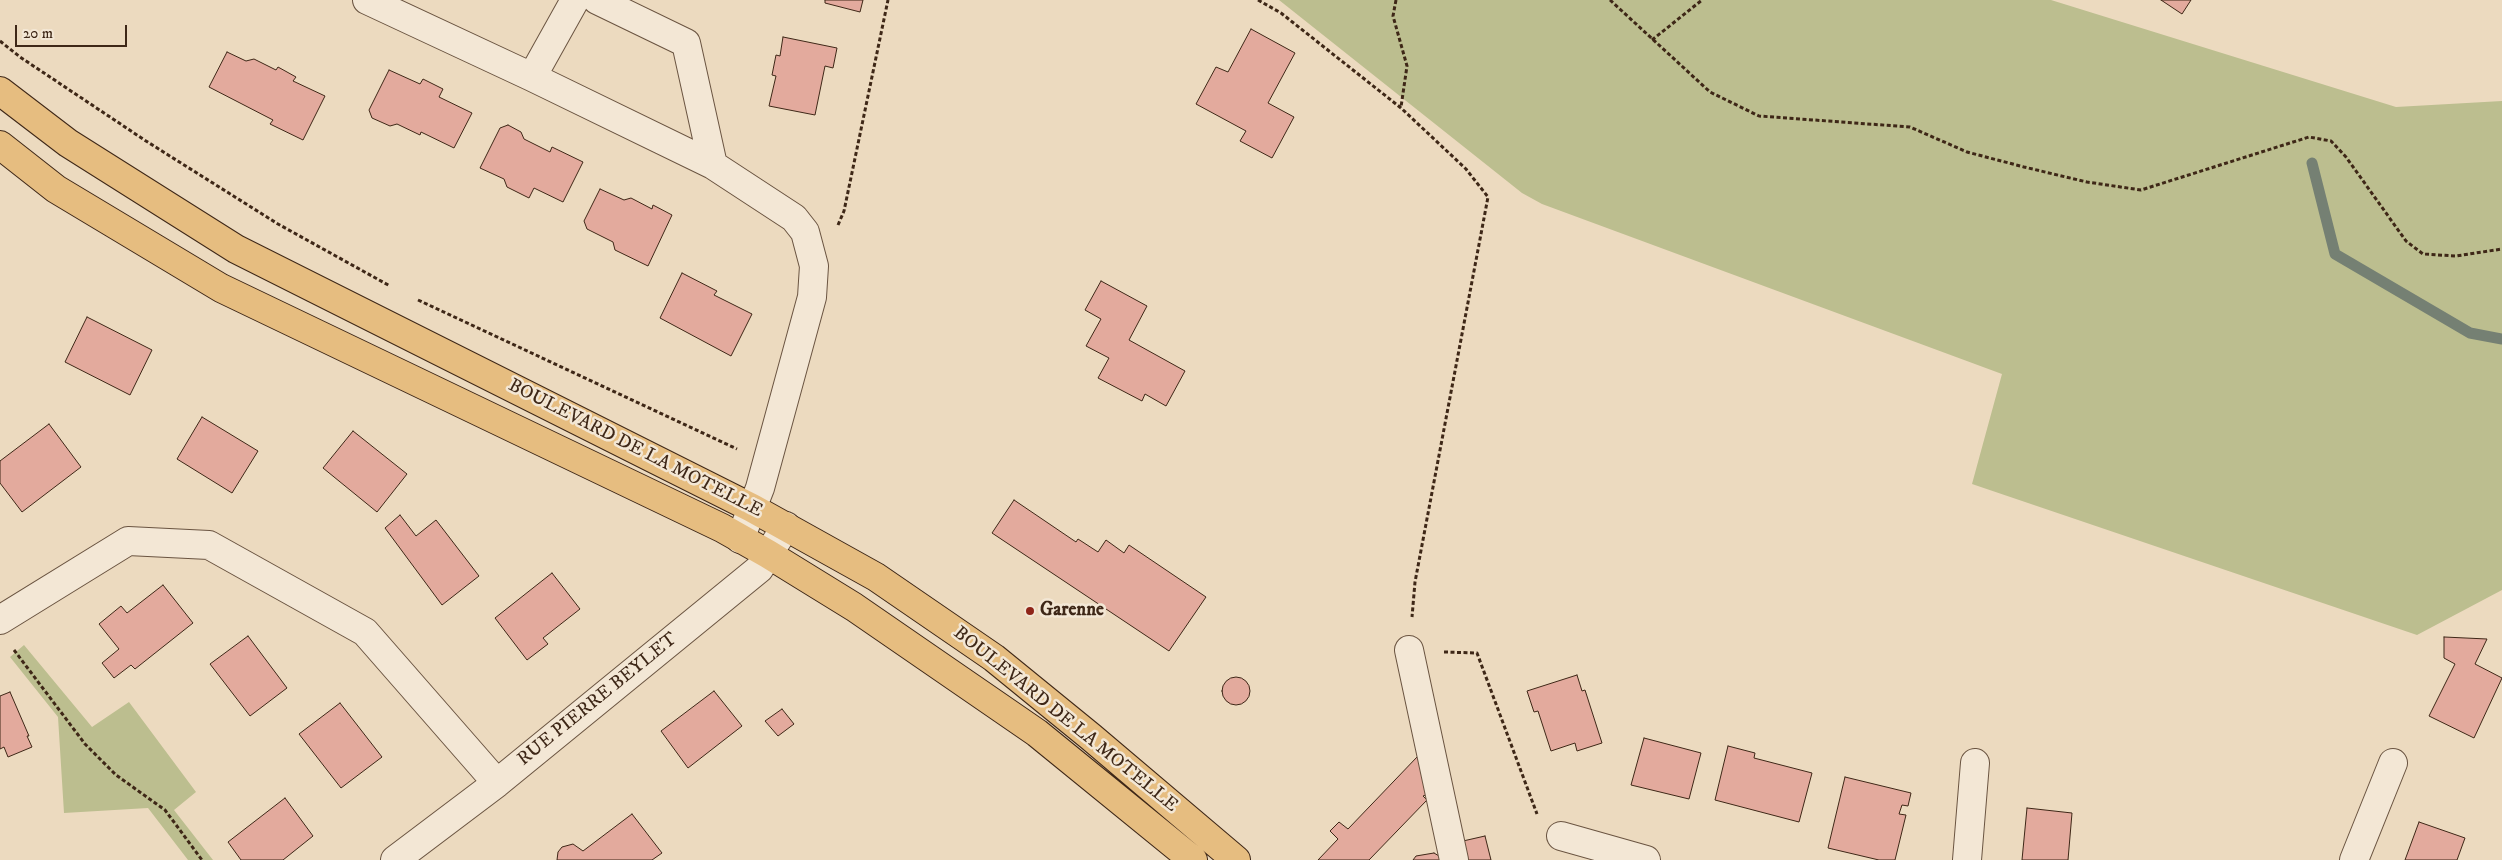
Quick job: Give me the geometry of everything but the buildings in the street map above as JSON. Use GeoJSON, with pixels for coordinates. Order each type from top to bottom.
{"type":"FeatureCollection","features":[{"type":"Feature","properties":{"kind":"main road","name":"BOULEVARD DE LA MOTELLE"},"geometry":{"type":"LineString","coordinates":[[0,91],[68,143],[236,249],[752,508],[876,577],[994,658],[1092,737],[1236,860]]}},
{"type":"Feature","properties":{"kind":"main road","name":"BOULEVARD DE LA MOTELLE"},"geometry":{"type":"LineString","coordinates":[[0,145],[56,189],[221,288],[768,554],[854,607],[1037,733],[1194,860]]}},
{"type":"Feature","properties":{"kind":"street"},"geometry":{"type":"LineString","coordinates":[[366,0],[532,77],[713,165],[794,218],[805,232],[814,266],[812,297],[767,462],[740,539]]}},
{"type":"Feature","properties":{"kind":"street"},"geometry":{"type":"LineString","coordinates":[[532,77],[575,0]]}},
{"type":"Feature","properties":{"kind":"street"},"geometry":{"type":"LineString","coordinates":[[597,0],[686,43],[713,165]]}},
{"type":"Feature","properties":{"kind":"street","name":"RUE PIERRE BEYLET"},"geometry":{"type":"LineString","coordinates":[[395,860],[497,783],[759,569],[786,526]]}},
{"type":"Feature","properties":{"kind":"street"},"geometry":{"type":"LineString","coordinates":[[0,620],[128,541],[209,544],[365,632],[497,783]]}},
{"type":"Feature","properties":{"kind":"street"},"geometry":{"type":"LineString","coordinates":[[1409,650],[1454,860]]}},
{"type":"Feature","properties":{"kind":"street"},"geometry":{"type":"LineString","coordinates":[[1967,860],[1975,763]]}},
{"type":"Feature","properties":{"kind":"street"},"geometry":{"type":"LineString","coordinates":[[2354,860],[2392,763]]}},
{"type":"Feature","properties":{"kind":"street"},"geometry":{"type":"LineString","coordinates":[[1561,836],[1646,860]]}},
{"type":"Feature","properties":{"kind":"path"},"geometry":{"type":"LineString","coordinates":[[836,231],[844,211],[888,0]]}},
{"type":"Feature","properties":{"kind":"path"},"geometry":{"type":"LineString","coordinates":[[1258,0],[1281,14],[1401,108],[1466,169],[1488,197],[1415,582],[1409,650],[1477,653],[1543,830],[1561,836]]}},
{"type":"Feature","properties":{"kind":"path"},"geometry":{"type":"LineString","coordinates":[[1396,0],[1393,16],[1407,66],[1401,108]]}},
{"type":"Feature","properties":{"kind":"path"},"geometry":{"type":"LineString","coordinates":[[1610,0],[1710,92],[1759,116],[1910,128],[1967,152],[2087,182],[2141,190],[2308,137],[2331,141],[2346,156],[2406,241],[2423,254],[2456,256],[2502,249]]}},
{"type":"Feature","properties":{"kind":"path"},"geometry":{"type":"LineString","coordinates":[[1652,40],[1702,0]]}},
{"type":"Feature","properties":{"kind":"path"},"geometry":{"type":"LineString","coordinates":[[0,41],[20,57],[146,141],[278,224],[399,291]]}},
{"type":"Feature","properties":{"kind":"path"},"geometry":{"type":"LineString","coordinates":[[416,299],[648,409],[767,462]]}},
{"type":"Feature","properties":{"kind":"path"},"geometry":{"type":"LineString","coordinates":[[11,647],[85,744],[116,776],[165,810],[202,860]]}},
{"type":"Feature","properties":{"kind":"green space"},"geometry":{"type":"Polygon","coordinates":[[[1279,0],[2051,0],[2396,107],[2502,101],[2502,590],[2417,635],[1972,484],[2002,374],[1542,204],[1522,193],[1279,0]]]}},
{"type":"Feature","properties":{"kind":"green space"},"geometry":{"type":"Polygon","coordinates":[[[24,645],[92,727],[129,702],[196,792],[174,810],[213,860],[188,860],[148,808],[64,813],[58,717],[10,657],[24,645]]]}},
{"type":"Feature","properties":{"kind":"waterway"},"geometry":{"type":"LineString","coordinates":[[2312,163],[2335,254],[2470,333],[2502,339]]}},
{"type":"Feature","properties":{"kind":"place","name":"Garenne"},"geometry":{"type":"Point","coordinates":[1030,611]}}]}
